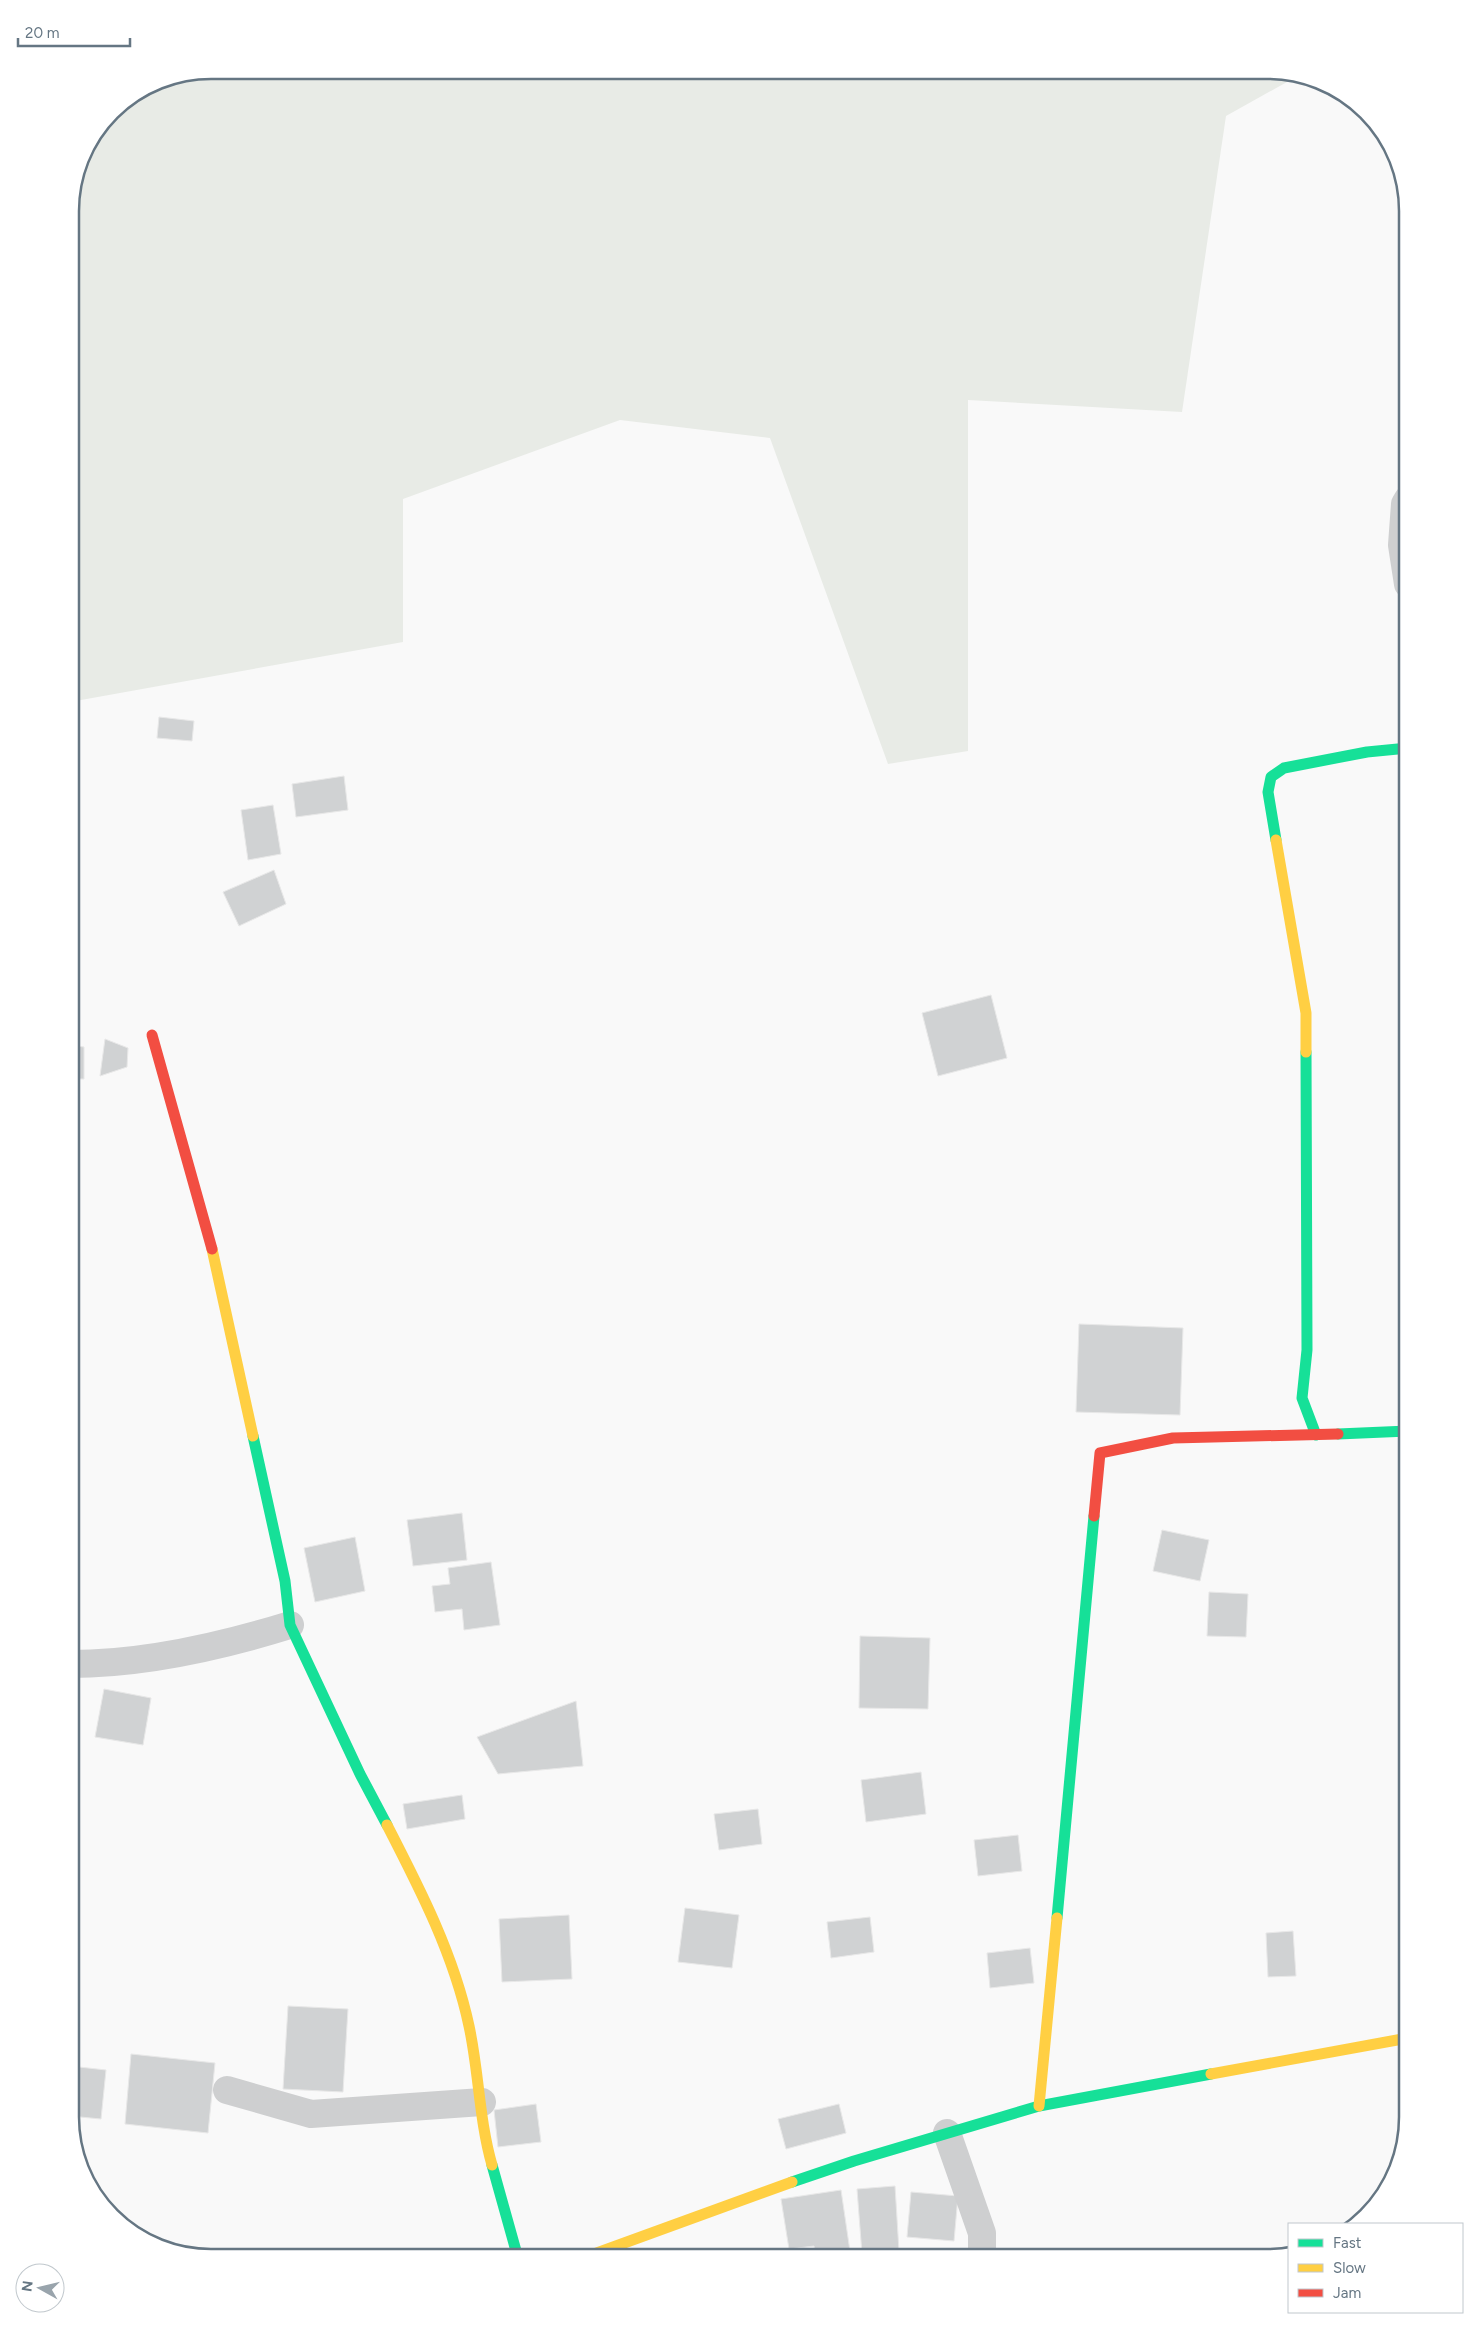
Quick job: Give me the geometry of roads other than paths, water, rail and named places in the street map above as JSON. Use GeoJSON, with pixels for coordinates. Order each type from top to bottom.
{"type":"FeatureCollection","features":[{"type":"Feature","properties":{"kind":"street"},"geometry":{"type":"LineString","coordinates":[[1316,1436],[1302,1398],[1307,1350],[1306,1013],[1268,792],[1270,777],[1284,768],[1367,752],[1399,749]]}},
{"type":"Feature","properties":{"kind":"street"},"geometry":{"type":"LineString","coordinates":[[152,1035],[207,1226],[285,1581],[290,1625],[360,1774],[419,1887],[446,1952],[469,2025],[490,2160],[515,2249]]}},
{"type":"Feature","properties":{"kind":"street"},"geometry":{"type":"LineString","coordinates":[[1039,2106],[1100,1452],[1173,1438],[1316,1436],[1399,1431]]}},
{"type":"Feature","properties":{"kind":"street"},"geometry":{"type":"LineString","coordinates":[[79,1663],[146,1658],[238,1641],[290,1625]]}},
{"type":"Feature","properties":{"kind":"street"},"geometry":{"type":"LineString","coordinates":[[607,2249],[700,2214],[845,2164],[1039,2106],[1399,2040]]}},
{"type":"Feature","properties":{"kind":"street"},"geometry":{"type":"LineString","coordinates":[[227,2090],[311,2114],[482,2102]]}},
{"type":"Feature","properties":{"kind":"street"},"geometry":{"type":"LineString","coordinates":[[947,2133],[982,2233],[982,2249]]}}]}
